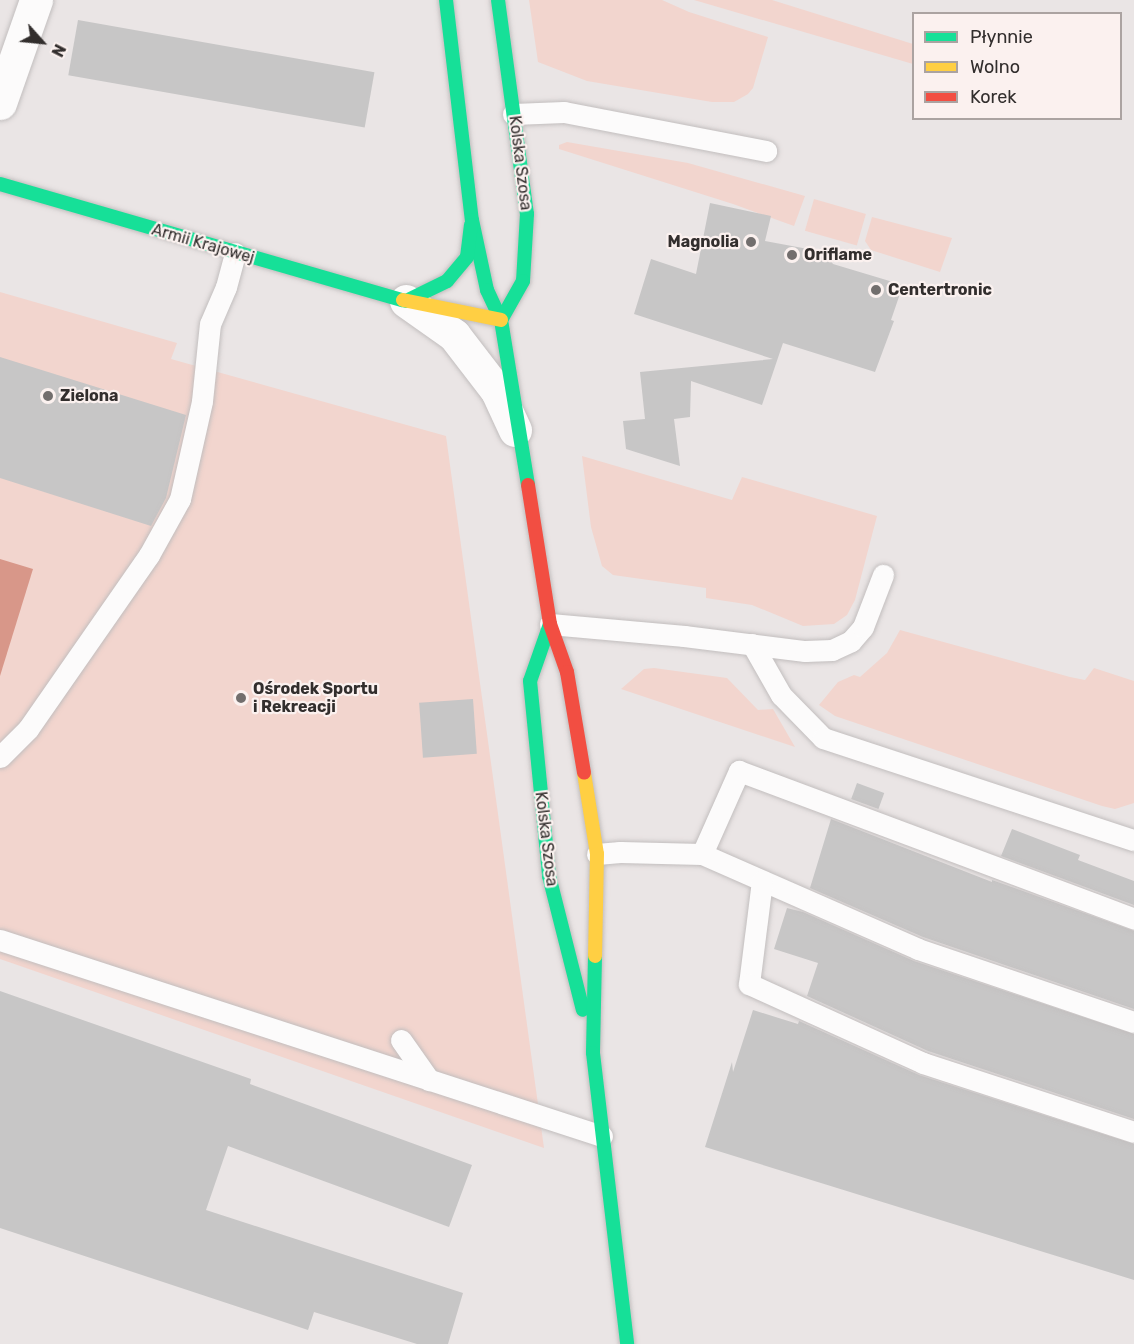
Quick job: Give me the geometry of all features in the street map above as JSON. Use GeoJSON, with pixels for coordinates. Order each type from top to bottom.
{"type":"FeatureCollection","features":[{"type":"Feature","properties":{"kind":"street"},"geometry":{"type":"LineString","coordinates":[[0,103],[36,0]]}},
{"type":"Feature","properties":{"kind":"street","name":"Kolska Szosa"},"geometry":{"type":"LineString","coordinates":[[446,0],[472,220],[488,290],[501,320],[518,437],[550,624],[567,672],[597,854],[593,1053],[627,1344]]}},
{"type":"Feature","properties":{"kind":"street","name":"Kolska Szosa"},"geometry":{"type":"LineString","coordinates":[[498,0],[527,214],[523,281],[501,320]]}},
{"type":"Feature","properties":{"kind":"street","name":"Armii Krajowej"},"geometry":{"type":"LineString","coordinates":[[0,184],[406,302],[501,320]]}},
{"type":"Feature","properties":{"kind":"street","name":"Kolska Szosa"},"geometry":{"type":"LineString","coordinates":[[406,302],[447,281],[467,257],[472,220]]}},
{"type":"Feature","properties":{"kind":"street","name":"Armii Krajowej"},"geometry":{"type":"LineString","coordinates":[[406,302],[454,335],[497,391],[518,437]]}},
{"type":"Feature","properties":{"kind":"street","name":"Kolska Szosa"},"geometry":{"type":"LineString","coordinates":[[550,624],[530,681],[539,784],[549,876],[593,1053]]}},
{"type":"Feature","properties":{"kind":"lane"},"geometry":{"type":"LineString","coordinates":[[513,114],[564,111],[766,151]]}},
{"type":"Feature","properties":{"kind":"lane"},"geometry":{"type":"LineString","coordinates":[[0,757],[34,719],[149,555],[180,499],[202,401],[210,324],[226,287],[234,253]]}},
{"type":"Feature","properties":{"kind":"lane"},"geometry":{"type":"LineString","coordinates":[[550,624],[804,651],[832,650],[851,640],[863,627],[883,575]]}},
{"type":"Feature","properties":{"kind":"lane"},"geometry":{"type":"LineString","coordinates":[[752,644],[781,695],[823,738],[1134,840]]}},
{"type":"Feature","properties":{"kind":"lane"},"geometry":{"type":"LineString","coordinates":[[702,854],[739,771],[1134,919]]}},
{"type":"Feature","properties":{"kind":"lane"},"geometry":{"type":"LineString","coordinates":[[597,854],[620,852],[702,854],[918,949],[1134,1022]]}},
{"type":"Feature","properties":{"kind":"lane"},"geometry":{"type":"LineString","coordinates":[[762,881],[748,984],[923,1063],[1134,1132]]}},
{"type":"Feature","properties":{"kind":"lane"},"geometry":{"type":"LineString","coordinates":[[0,940],[602,1136]]}},
{"type":"Feature","properties":{"kind":"lane"},"geometry":{"type":"LineString","coordinates":[[401,1040],[429,1080]]}},
{"type":"Feature","properties":{"kind":"shaded area"},"geometry":{"type":"Polygon","coordinates":[[[529,0],[662,0],[689,12],[768,37],[753,88],[748,94],[734,102],[712,102],[587,81],[538,62],[529,0]]]}},
{"type":"Feature","properties":{"kind":"shaded area"},"geometry":{"type":"Polygon","coordinates":[[[694,0],[772,0],[912,44],[912,64],[694,0]]]}},
{"type":"Feature","properties":{"kind":"shaded area"},"geometry":{"type":"Polygon","coordinates":[[[567,142],[688,163],[805,196],[794,226],[733,204],[559,149],[559,145],[567,142]]]}},
{"type":"Feature","properties":{"kind":"shaded area"},"geometry":{"type":"Polygon","coordinates":[[[814,199],[866,214],[857,246],[805,231],[814,199]]]}},
{"type":"Feature","properties":{"kind":"shaded area"},"geometry":{"type":"Polygon","coordinates":[[[872,217],[952,238],[940,272],[871,250],[865,241],[872,217]]]}},
{"type":"Feature","properties":{"kind":"shaded area","name":"Ośrodek Sportu i Rekreacji"},"geometry":{"type":"Polygon","coordinates":[[[0,292],[177,343],[171,359],[446,436],[544,1148],[0,959],[0,292]]]}},
{"type":"Feature","properties":{"kind":"shaded area"},"geometry":{"type":"Polygon","coordinates":[[[582,456],[732,500],[742,477],[877,516],[855,600],[847,615],[834,624],[803,626],[752,605],[706,598],[706,588],[613,575],[602,566],[591,527],[582,456]]]}},
{"type":"Feature","properties":{"kind":"shaded area"},"geometry":{"type":"Polygon","coordinates":[[[0,559],[33,569],[0,676],[0,559]]]}},
{"type":"Feature","properties":{"kind":"shaded area"},"geometry":{"type":"Polygon","coordinates":[[[900,630],[1070,677],[1085,680],[1094,668],[1134,681],[1134,803],[1115,809],[1102,806],[835,716],[819,705],[838,682],[854,675],[860,677],[887,653],[900,630]]]}},
{"type":"Feature","properties":{"kind":"shaded area"},"geometry":{"type":"Polygon","coordinates":[[[654,668],[727,678],[758,710],[773,709],[795,747],[621,689],[644,669],[654,668]]]}},
{"type":"Feature","properties":{"kind":"building"},"geometry":{"type":"Polygon","coordinates":[[[78,20],[374,72],[365,127],[68,75],[78,20]]]}},
{"type":"Feature","properties":{"kind":"building"},"geometry":{"type":"Polygon","coordinates":[[[710,203],[771,216],[765,241],[824,252],[833,264],[903,285],[891,320],[894,321],[875,372],[783,343],[762,405],[691,381],[690,417],[674,419],[680,466],[626,449],[623,421],[645,419],[640,372],[773,359],[634,314],[651,259],[696,274],[710,203]]]}},
{"type":"Feature","properties":{"kind":"building"},"geometry":{"type":"Polygon","coordinates":[[[0,357],[186,415],[166,498],[151,526],[0,478],[0,357]]]}},
{"type":"Feature","properties":{"kind":"building"},"geometry":{"type":"Polygon","coordinates":[[[473,699],[477,754],[423,758],[419,703],[473,699]]]}},
{"type":"Feature","properties":{"kind":"building"},"geometry":{"type":"Polygon","coordinates":[[[857,783],[884,793],[878,809],[851,799],[857,783]]]}},
{"type":"Feature","properties":{"kind":"building"},"geometry":{"type":"Polygon","coordinates":[[[831,819],[992,882],[992,880],[1134,931],[1134,1009],[923,937],[810,888],[831,819]]]}},
{"type":"Feature","properties":{"kind":"building"},"geometry":{"type":"Polygon","coordinates":[[[1012,829],[1080,855],[1078,860],[1134,881],[1134,905],[1001,856],[1012,829]]]}},
{"type":"Feature","properties":{"kind":"building"},"geometry":{"type":"Polygon","coordinates":[[[787,908],[803,912],[914,961],[1134,1034],[1134,1119],[928,1051],[807,996],[818,963],[774,949],[787,908]]]}},
{"type":"Feature","properties":{"kind":"building"},"geometry":{"type":"Polygon","coordinates":[[[0,991],[251,1079],[250,1084],[472,1165],[449,1227],[228,1146],[206,1210],[463,1293],[448,1344],[417,1344],[314,1312],[308,1330],[0,1228],[0,991]]]}},
{"type":"Feature","properties":{"kind":"building"},"geometry":{"type":"Polygon","coordinates":[[[753,1010],[798,1024],[799,1021],[919,1075],[1134,1144],[1134,1280],[705,1147],[732,1062],[733,1072],[753,1010]]]}},
{"type":"Feature","properties":{"kind":"traffic: fast"},"geometry":{"type":"LineString","coordinates":[[446,0],[472,220],[487,290],[501,320],[528,485]]}},
{"type":"Feature","properties":{"kind":"traffic: fast"},"geometry":{"type":"LineString","coordinates":[[498,0],[527,214],[523,281],[501,320]]}},
{"type":"Feature","properties":{"kind":"traffic: fast"},"geometry":{"type":"LineString","coordinates":[[0,184],[403,300]]}},
{"type":"Feature","properties":{"kind":"traffic: fast"},"geometry":{"type":"LineString","coordinates":[[406,301],[447,281],[467,257],[471,225]]}},
{"type":"Feature","properties":{"kind":"traffic: fast"},"geometry":{"type":"LineString","coordinates":[[550,624],[530,681],[549,876],[583,1010]]}},
{"type":"Feature","properties":{"kind":"traffic: fast"},"geometry":{"type":"LineString","coordinates":[[595,956],[593,1053],[627,1344]]}},
{"type":"Feature","properties":{"kind":"traffic: slow"},"geometry":{"type":"LineString","coordinates":[[403,300],[501,320]]}},
{"type":"Feature","properties":{"kind":"traffic: slow"},"geometry":{"type":"LineString","coordinates":[[584,773],[597,854],[595,956]]}},
{"type":"Feature","properties":{"kind":"traffic: jam"},"geometry":{"type":"LineString","coordinates":[[528,485],[550,624],[567,672],[584,773]]}},
{"type":"Feature","properties":{"kind":"place","name":"Magnolia"},"geometry":{"type":"Point","coordinates":[751,242]}},
{"type":"Feature","properties":{"kind":"place","name":"Oriflame"},"geometry":{"type":"Point","coordinates":[792,255]}},
{"type":"Feature","properties":{"kind":"place","name":"Centertronic"},"geometry":{"type":"Point","coordinates":[876,290]}},
{"type":"Feature","properties":{"kind":"place","name":"Zielona"},"geometry":{"type":"Point","coordinates":[48,396]}},
{"type":"Feature","properties":{"kind":"place","name":"Ośrodek Sportu i Rekreacji"},"geometry":{"type":"Point","coordinates":[241,698]}}]}
